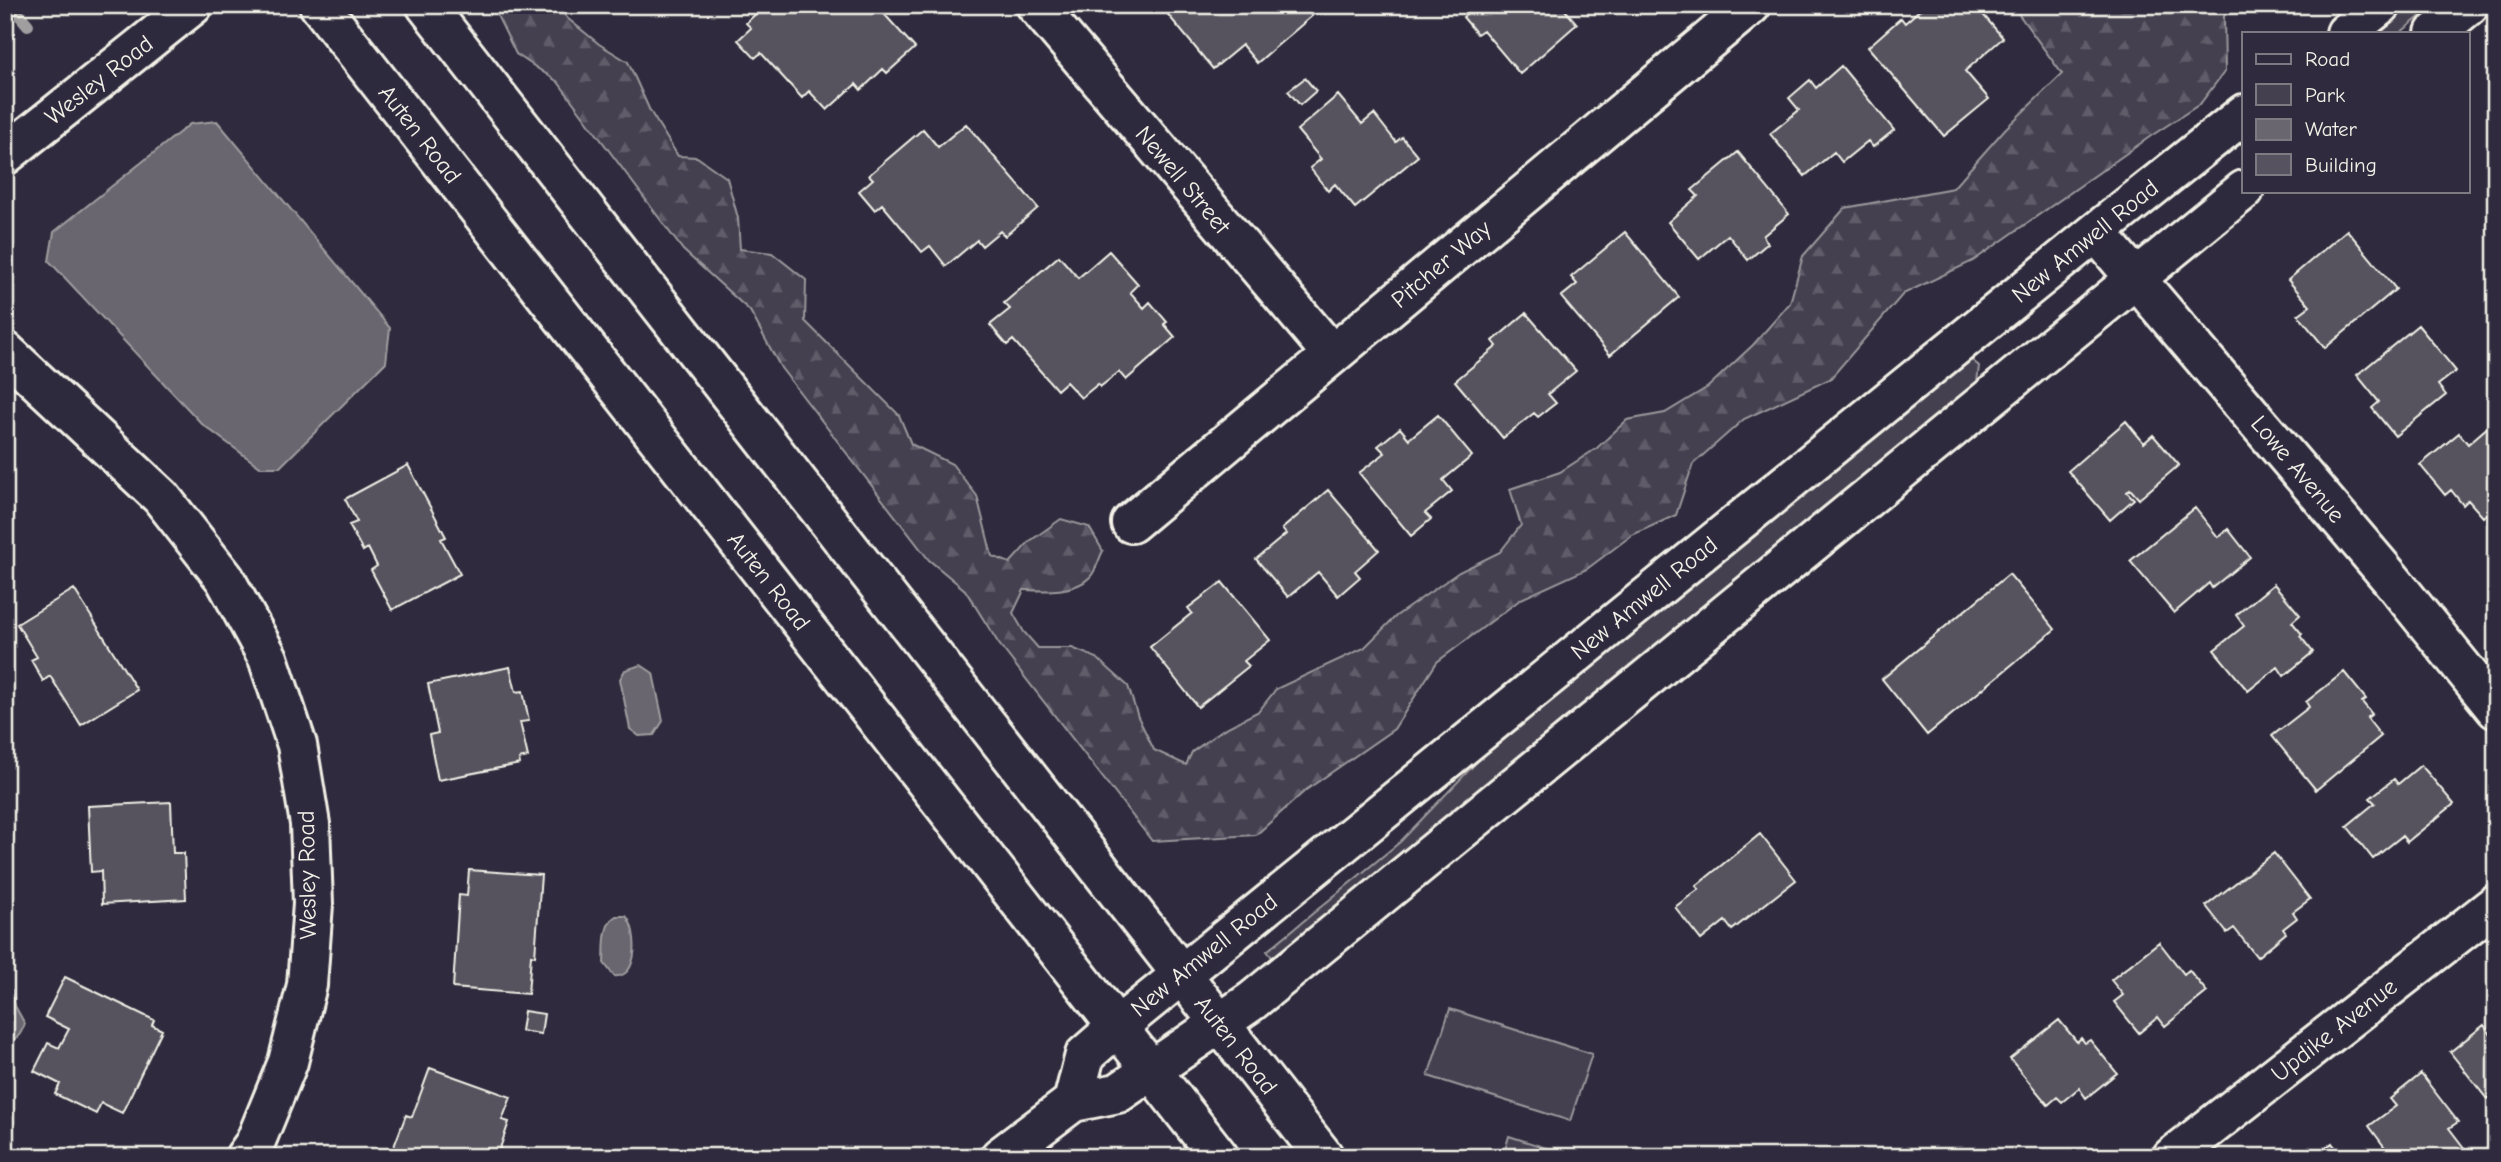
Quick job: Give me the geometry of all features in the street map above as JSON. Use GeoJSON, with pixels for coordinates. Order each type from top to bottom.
{"type":"FeatureCollection","features":[{"type":"Feature","properties":{"kind":"street","name":"Wesley Road"},"geometry":{"type":"LineString","coordinates":[[5,155],[193,5]]}},
{"type":"Feature","properties":{"kind":"street","name":"Auten Road"},"geometry":{"type":"LineString","coordinates":[[319,5],[1219,1157]]}},
{"type":"Feature","properties":{"kind":"street","name":"Auten Road"},"geometry":{"type":"LineString","coordinates":[[426,5],[1324,1157]]}},
{"type":"Feature","properties":{"kind":"street","name":"Newell Street"},"geometry":{"type":"LineString","coordinates":[[1036,5],[1332,354]]}},
{"type":"Feature","properties":{"kind":"street"},"geometry":{"type":"LineString","coordinates":[[2347,32],[2381,5]]}},
{"type":"Feature","properties":{"kind":"street"},"geometry":{"type":"LineString","coordinates":[[2436,32],[2469,5]]}},
{"type":"Feature","properties":{"kind":"street","name":"Pitcher Way"},"geometry":{"type":"LineString","coordinates":[[1130,523],[1332,354],[1730,12]]}},
{"type":"Feature","properties":{"kind":"street","name":"New Amwell Road"},"geometry":{"type":"LineString","coordinates":[[1073,1102],[1085,1055],[1117,1027],[2242,116]]}},
{"type":"Feature","properties":{"kind":"street"},"geometry":{"type":"LineString","coordinates":[[1000,1157],[1073,1102],[1118,1093],[1221,1025],[2242,192]]}},
{"type":"Feature","properties":{"kind":"street","name":"Lowe Avenue"},"geometry":{"type":"LineString","coordinates":[[2096,232],[2391,579],[2496,709]]}},
{"type":"Feature","properties":{"kind":"street","name":"Wesley Road"},"geometry":{"type":"LineString","coordinates":[[5,351],[162,497],[225,579],[268,658],[297,745],[310,824],[313,904],[307,985],[288,1062],[255,1143],[245,1157]]}},
{"type":"Feature","properties":{"kind":"street","name":"Updike Avenue"},"geometry":{"type":"LineString","coordinates":[[2172,1157],[2496,904]]}},
{"type":"Feature","properties":{"kind":"green space"},"geometry":{"type":"Polygon","coordinates":[[[492,5],[557,5],[567,18],[599,44],[628,62],[650,111],[678,156],[697,157],[727,178],[738,218],[740,249],[772,253],[806,280],[805,321],[899,415],[911,444],[952,464],[977,496],[992,556],[1010,563],[1030,541],[1061,519],[1089,527],[1103,551],[1090,577],[1068,588],[1050,591],[1024,590],[1013,613],[1038,648],[1072,648],[1097,658],[1128,686],[1138,717],[1154,750],[1186,765],[1192,752],[1222,730],[1259,711],[1276,689],[1364,648],[1396,616],[1459,572],[1500,552],[1521,525],[1510,489],[1560,472],[1597,448],[1627,420],[1665,413],[1708,387],[1753,345],[1790,303],[1803,256],[1845,208],[1953,188],[2005,129],[2062,74],[2012,5],[2233,5],[2224,16],[2225,71],[2200,104],[1973,261],[1903,294],[1830,379],[1744,419],[1693,464],[1676,515],[1632,535],[1587,569],[1521,599],[1437,662],[1394,729],[1306,790],[1256,835],[1152,841],[999,644],[965,590],[929,560],[781,368],[750,311],[683,250],[558,82],[516,54],[492,5]]]}},
{"type":"Feature","properties":{"kind":"green space"},"geometry":{"type":"Polygon","coordinates":[[[2409,5],[2434,5],[2401,32],[2375,32],[2409,5]]]}},
{"type":"Feature","properties":{"kind":"green space"},"geometry":{"type":"Polygon","coordinates":[[[1968,357],[1979,366],[1977,382],[1275,961],[1267,951],[1400,842],[1497,741],[1968,357]]]}},
{"type":"Feature","properties":{"kind":"green space"},"geometry":{"type":"Polygon","coordinates":[[[1450,1009],[1592,1054],[1570,1121],[1428,1076],[1450,1009]]]}},
{"type":"Feature","properties":{"kind":"green space"},"geometry":{"type":"Polygon","coordinates":[[[1509,1136],[1574,1157],[1503,1157],[1509,1136]]]}},
{"type":"Feature","properties":{"kind":"water"},"geometry":{"type":"Polygon","coordinates":[[[217,121],[390,328],[386,362],[280,467],[260,467],[202,424],[49,261],[54,232],[190,124],[217,121]]]}},
{"type":"Feature","properties":{"kind":"water"},"geometry":{"type":"Polygon","coordinates":[[[641,665],[653,673],[663,721],[654,735],[639,736],[630,729],[620,679],[625,670],[641,665]]]}},
{"type":"Feature","properties":{"kind":"water"},"geometry":{"type":"Polygon","coordinates":[[[616,916],[626,916],[630,922],[634,952],[629,970],[614,976],[604,963],[606,930],[616,916]]]}},
{"type":"Feature","properties":{"kind":"water"},"geometry":{"type":"Polygon","coordinates":[[[5,986],[12,990],[15,1006],[25,1024],[18,1037],[5,1041],[5,986]]]}},
{"type":"Feature","properties":{"kind":"building"},"geometry":{"type":"Polygon","coordinates":[[[765,5],[876,5],[915,48],[887,73],[883,69],[861,90],[856,84],[827,110],[809,91],[802,98],[761,53],[755,58],[738,40],[751,28],[746,23],[765,5]]]}},
{"type":"Feature","properties":{"kind":"building"},"geometry":{"type":"Polygon","coordinates":[[[1160,5],[1312,5],[1307,10],[1312,16],[1257,63],[1242,45],[1213,69],[1160,5]]]}},
{"type":"Feature","properties":{"kind":"building"},"geometry":{"type":"Polygon","coordinates":[[[1469,5],[1561,5],[1577,24],[1520,74],[1483,30],[1477,34],[1463,17],[1472,9],[1469,5]]]}},
{"type":"Feature","properties":{"kind":"building"},"geometry":{"type":"Polygon","coordinates":[[[1925,5],[1975,5],[2003,38],[1965,71],[1989,99],[1944,136],[1868,47],[1901,18],[1905,23],[1925,5]]]}},
{"type":"Feature","properties":{"kind":"building"},"geometry":{"type":"Polygon","coordinates":[[[1841,66],[1894,130],[1873,147],[1868,141],[1842,162],[1834,152],[1805,176],[1770,134],[1799,110],[1789,98],[1810,80],[1816,88],[1841,66]]]}},
{"type":"Feature","properties":{"kind":"building"},"geometry":{"type":"Polygon","coordinates":[[[1305,78],[1316,91],[1300,105],[1288,91],[1305,78]]]}},
{"type":"Feature","properties":{"kind":"building"},"geometry":{"type":"Polygon","coordinates":[[[1338,95],[1362,124],[1374,114],[1396,142],[1402,137],[1418,156],[1355,208],[1335,184],[1328,191],[1310,168],[1321,159],[1297,130],[1338,95]]]}},
{"type":"Feature","properties":{"kind":"building"},"geometry":{"type":"Polygon","coordinates":[[[966,124],[1038,208],[1005,236],[1000,231],[982,246],[977,240],[946,266],[930,246],[922,252],[882,204],[875,210],[859,191],[873,179],[869,175],[923,129],[938,147],[966,124]]]}},
{"type":"Feature","properties":{"kind":"building"},"geometry":{"type":"Polygon","coordinates":[[[1738,152],[1789,214],[1763,236],[1768,243],[1748,260],[1728,235],[1699,259],[1668,222],[1698,196],[1692,190],[1738,152]]]}},
{"type":"Feature","properties":{"kind":"building"},"geometry":{"type":"Polygon","coordinates":[[[2347,230],[2396,289],[2325,348],[2298,315],[2310,306],[2288,280],[2347,230]]]}},
{"type":"Feature","properties":{"kind":"building"},"geometry":{"type":"Polygon","coordinates":[[[1625,232],[1679,297],[1610,355],[1561,297],[1577,284],[1571,277],[1625,232]]]}},
{"type":"Feature","properties":{"kind":"building"},"geometry":{"type":"Polygon","coordinates":[[[1109,251],[1138,284],[1130,292],[1144,308],[1150,302],[1167,322],[1164,324],[1175,337],[1126,380],[1119,372],[1081,398],[1066,382],[1057,390],[1013,340],[1007,345],[990,325],[1010,309],[1004,303],[1059,256],[1078,278],[1109,251]]]}},
{"type":"Feature","properties":{"kind":"building"},"geometry":{"type":"Polygon","coordinates":[[[1526,313],[1576,371],[1548,394],[1556,403],[1538,417],[1534,413],[1503,438],[1455,381],[1497,346],[1493,341],[1526,313]]]}},
{"type":"Feature","properties":{"kind":"building"},"geometry":{"type":"Polygon","coordinates":[[[2418,325],[2456,371],[2438,385],[2446,395],[2395,436],[2372,408],[2379,402],[2357,375],[2418,325]]]}},
{"type":"Feature","properties":{"kind":"building"},"geometry":{"type":"Polygon","coordinates":[[[1438,415],[1472,456],[1443,480],[1452,491],[1425,513],[1431,519],[1411,536],[1359,473],[1385,453],[1378,446],[1400,428],[1409,439],[1438,415]]]}},
{"type":"Feature","properties":{"kind":"building"},"geometry":{"type":"Polygon","coordinates":[[[2496,420],[2496,506],[2483,517],[2468,500],[2463,505],[2451,490],[2445,495],[2420,465],[2459,433],[2468,444],[2496,420]]]}},
{"type":"Feature","properties":{"kind":"building"},"geometry":{"type":"Polygon","coordinates":[[[2126,421],[2144,443],[2153,435],[2179,465],[2139,499],[2130,489],[2127,492],[2134,499],[2110,520],[2068,471],[2126,421]]]}},
{"type":"Feature","properties":{"kind":"building"},"geometry":{"type":"Polygon","coordinates":[[[408,465],[446,537],[441,539],[460,574],[392,610],[371,570],[377,566],[368,548],[363,551],[349,525],[357,522],[345,499],[408,465]]]}},
{"type":"Feature","properties":{"kind":"building"},"geometry":{"type":"Polygon","coordinates":[[[1328,490],[1379,550],[1355,571],[1360,577],[1338,596],[1318,572],[1288,597],[1256,559],[1286,534],[1282,529],[1328,490]]]}},
{"type":"Feature","properties":{"kind":"building"},"geometry":{"type":"Polygon","coordinates":[[[2195,508],[2218,537],[2228,529],[2250,557],[2212,588],[2209,583],[2174,613],[2130,561],[2195,508]]]}},
{"type":"Feature","properties":{"kind":"building"},"geometry":{"type":"Polygon","coordinates":[[[2009,574],[2055,629],[1927,735],[1882,679],[2009,574]]]}},
{"type":"Feature","properties":{"kind":"building"},"geometry":{"type":"Polygon","coordinates":[[[1222,582],[1270,640],[1244,661],[1249,666],[1198,707],[1150,647],[1192,613],[1188,608],[1222,582]]]}},
{"type":"Feature","properties":{"kind":"building"},"geometry":{"type":"Polygon","coordinates":[[[2274,584],[2300,615],[2292,622],[2313,652],[2284,676],[2278,667],[2248,691],[2214,650],[2244,626],[2236,615],[2274,584]]]}},
{"type":"Feature","properties":{"kind":"building"},"geometry":{"type":"Polygon","coordinates":[[[74,589],[137,690],[81,725],[50,676],[43,681],[31,660],[37,657],[17,624],[74,589]]]}},
{"type":"Feature","properties":{"kind":"building"},"geometry":{"type":"Polygon","coordinates":[[[510,667],[516,692],[523,691],[529,721],[520,722],[528,757],[519,759],[520,764],[438,780],[429,735],[438,733],[428,684],[510,667]]]}},
{"type":"Feature","properties":{"kind":"building"},"geometry":{"type":"Polygon","coordinates":[[[2344,672],[2366,699],[2362,702],[2372,714],[2367,718],[2381,736],[2316,790],[2272,736],[2309,707],[2306,702],[2344,672]]]}},
{"type":"Feature","properties":{"kind":"building"},"geometry":{"type":"Polygon","coordinates":[[[2421,765],[2454,804],[2407,842],[2402,836],[2373,859],[2347,826],[2375,803],[2370,798],[2394,779],[2398,784],[2421,765]]]}},
{"type":"Feature","properties":{"kind":"building"},"geometry":{"type":"Polygon","coordinates":[[[171,802],[173,853],[184,853],[186,899],[102,904],[101,871],[91,872],[88,806],[171,802]]]}},
{"type":"Feature","properties":{"kind":"building"},"geometry":{"type":"Polygon","coordinates":[[[1760,834],[1796,880],[1732,930],[1725,921],[1701,940],[1675,907],[1699,889],[1696,886],[1760,834]]]}},
{"type":"Feature","properties":{"kind":"building"},"geometry":{"type":"Polygon","coordinates":[[[2274,853],[2310,899],[2293,912],[2297,918],[2283,929],[2286,933],[2257,957],[2234,928],[2227,933],[2206,906],[2274,853]]]}},
{"type":"Feature","properties":{"kind":"building"},"geometry":{"type":"Polygon","coordinates":[[[469,870],[541,875],[535,956],[531,955],[528,994],[453,988],[459,895],[467,896],[469,870]]]}},
{"type":"Feature","properties":{"kind":"building"},"geometry":{"type":"Polygon","coordinates":[[[2159,942],[2184,974],[2189,970],[2207,992],[2165,1026],[2158,1017],[2139,1033],[2114,1002],[2123,995],[2111,980],[2159,942]]]}},
{"type":"Feature","properties":{"kind":"building"},"geometry":{"type":"Polygon","coordinates":[[[65,977],[154,1020],[152,1025],[162,1030],[122,1113],[101,1103],[96,1114],[55,1094],[60,1084],[34,1071],[48,1043],[59,1048],[69,1029],[45,1017],[65,977]]]}},
{"type":"Feature","properties":{"kind":"building"},"geometry":{"type":"Polygon","coordinates":[[[524,1011],[544,1014],[541,1034],[521,1031],[524,1011]]]}},
{"type":"Feature","properties":{"kind":"building"},"geometry":{"type":"Polygon","coordinates":[[[2059,1020],[2077,1042],[2081,1038],[2085,1043],[2090,1040],[2117,1073],[2086,1098],[2079,1088],[2062,1102],[2057,1097],[2048,1105],[2010,1059],[2059,1020]]]}},
{"type":"Feature","properties":{"kind":"building"},"geometry":{"type":"Polygon","coordinates":[[[2484,1025],[2492,1036],[2496,1033],[2496,1092],[2487,1099],[2450,1052],[2484,1025]]]}},
{"type":"Feature","properties":{"kind":"building"},"geometry":{"type":"Polygon","coordinates":[[[430,1068],[511,1097],[502,1120],[509,1122],[497,1157],[390,1157],[406,1115],[412,1117],[430,1068]]]}},
{"type":"Feature","properties":{"kind":"building"},"geometry":{"type":"Polygon","coordinates":[[[2421,1074],[2458,1122],[2449,1128],[2465,1149],[2456,1157],[2392,1157],[2369,1126],[2396,1106],[2390,1099],[2421,1074]]]}},
{"type":"Feature","properties":{"kind":"building"},"geometry":{"type":"Polygon","coordinates":[[[2332,1143],[2343,1157],[2314,1157],[2332,1143]]]}},
{"type":"Feature","properties":{"kind":"waterway"},"geometry":{"type":"LineString","coordinates":[[11,5],[28,25]]}}]}
